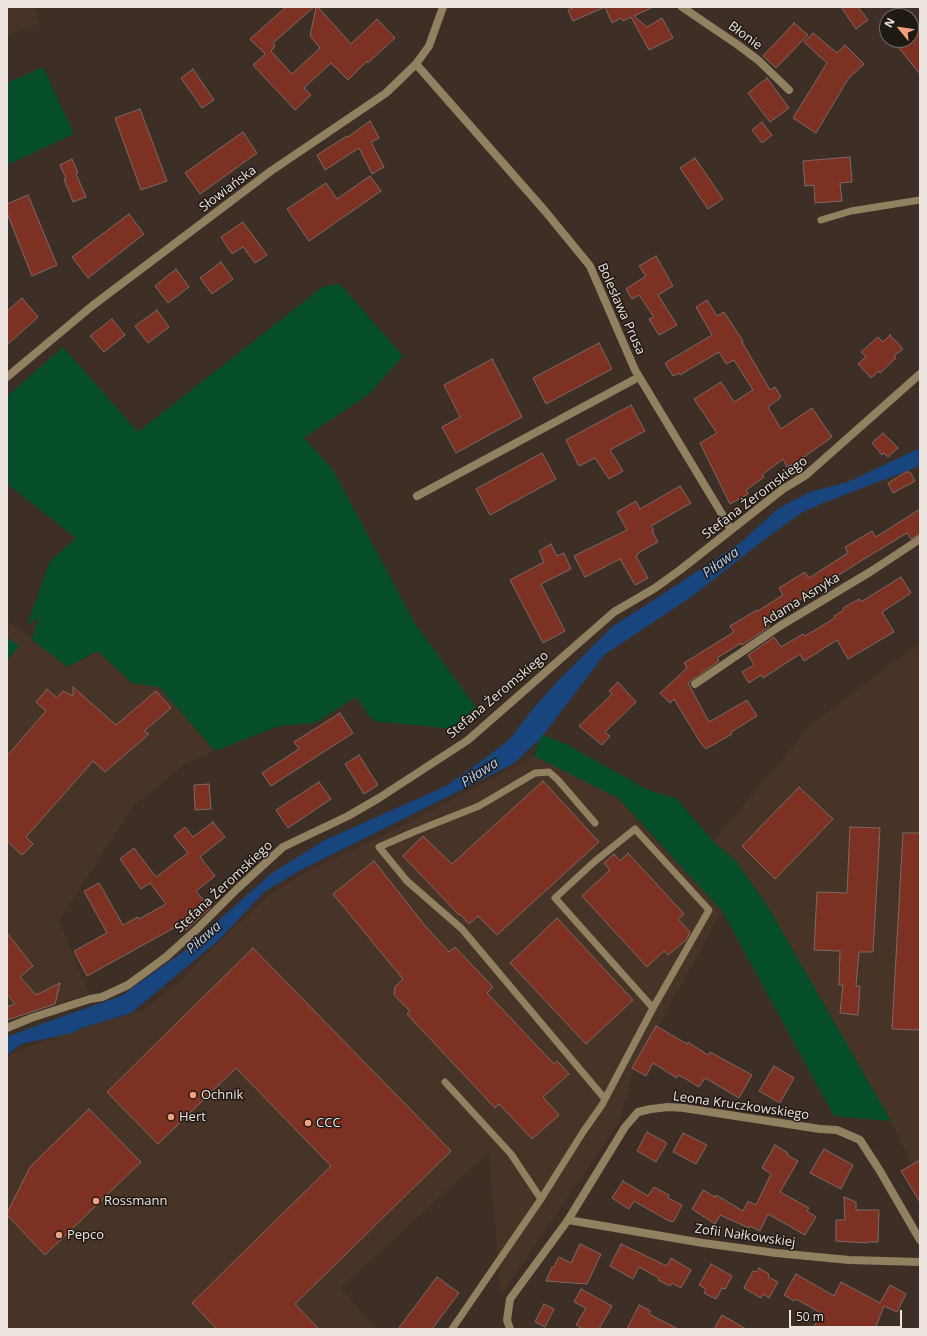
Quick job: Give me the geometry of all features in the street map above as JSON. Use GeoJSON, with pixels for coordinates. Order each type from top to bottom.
{"type":"FeatureCollection","features":[{"type":"Feature","properties":{"kind":"street","name":"Słowiańska"},"geometry":{"type":"LineString","coordinates":[[7,377],[99,300],[271,171],[386,93],[416,64],[429,46],[443,7]]}},
{"type":"Feature","properties":{"kind":"street","name":"Błonie"},"geometry":{"type":"LineString","coordinates":[[682,7],[758,60],[788,90]]}},
{"type":"Feature","properties":{"kind":"street","name":"Bolesława Prusa"},"geometry":{"type":"LineString","coordinates":[[416,64],[545,210],[590,266],[639,377],[731,529]]}},
{"type":"Feature","properties":{"kind":"street","name":"Stefana Żeromskiego"},"geometry":{"type":"LineString","coordinates":[[7,1028],[90,999],[102,997],[128,985],[166,957],[283,847],[348,816],[468,740],[614,612],[655,588],[783,490],[806,475],[920,374]]}},
{"type":"Feature","properties":{"kind":"street"},"geometry":{"type":"LineString","coordinates":[[417,496],[639,377]]}},
{"type":"Feature","properties":{"kind":"street","name":"Adama Asnyka"},"geometry":{"type":"LineString","coordinates":[[695,684],[780,626],[920,540]]}},
{"type":"Feature","properties":{"kind":"street","name":"Leona Kruczkowskiego"},"geometry":{"type":"LineString","coordinates":[[510,1329],[507,1320],[510,1299],[568,1220],[625,1127],[638,1112],[651,1108],[668,1107],[820,1129],[837,1130],[860,1140],[888,1184],[920,1240]]}},
{"type":"Feature","properties":{"kind":"street","name":"Zofii Nałkowskiej"},"geometry":{"type":"LineString","coordinates":[[568,1220],[695,1242],[776,1253],[849,1260],[920,1262]]}},
{"type":"Feature","properties":{"kind":"lane"},"geometry":{"type":"LineString","coordinates":[[821,220],[851,211],[920,200]]}},
{"type":"Feature","properties":{"kind":"lane"},"geometry":{"type":"LineString","coordinates":[[595,823],[558,780],[549,772],[535,773],[479,806],[380,847],[407,881],[462,928],[605,1099]]}},
{"type":"Feature","properties":{"kind":"lane"},"geometry":{"type":"LineString","coordinates":[[452,1329],[541,1199],[583,1132],[602,1105],[653,1008],[709,910],[635,829],[594,862],[555,898],[653,1008]]}},
{"type":"Feature","properties":{"kind":"lane"},"geometry":{"type":"LineString","coordinates":[[445,1082],[511,1154],[541,1199]]}},
{"type":"Feature","properties":{"kind":"shaded area"},"geometry":{"type":"Polygon","coordinates":[[[7,7],[35,7],[39,24],[7,35],[7,7]]]}},
{"type":"Feature","properties":{"kind":"shaded area"},"geometry":{"type":"Polygon","coordinates":[[[7,620],[68,667],[97,651],[132,683],[159,687],[215,751],[185,764],[133,806],[59,921],[89,994],[7,1020],[7,620]]]}},
{"type":"Feature","properties":{"kind":"shaded area"},"geometry":{"type":"Polygon","coordinates":[[[920,643],[920,1181],[891,1121],[767,905],[735,860],[713,841],[812,723],[920,643]]]}},
{"type":"Feature","properties":{"kind":"shaded area"},"geometry":{"type":"Polygon","coordinates":[[[534,756],[618,798],[722,911],[632,1074],[619,1123],[501,1295],[489,1152],[341,1288],[376,1329],[7,1329],[7,1057],[23,1048],[142,1010],[177,984],[210,950],[269,895],[313,868],[387,834],[534,756]]]}},
{"type":"Feature","properties":{"kind":"green space"},"geometry":{"type":"Polygon","coordinates":[[[43,67],[74,134],[7,165],[7,83],[43,67]]]}},
{"type":"Feature","properties":{"kind":"green space"},"geometry":{"type":"Polygon","coordinates":[[[340,284],[403,356],[369,394],[304,438],[333,470],[414,622],[480,713],[464,730],[373,721],[356,697],[315,723],[279,726],[215,751],[159,687],[132,683],[97,651],[68,667],[32,640],[39,617],[27,625],[50,561],[76,538],[7,484],[7,396],[63,347],[138,432],[324,286],[340,284]]]}},
{"type":"Feature","properties":{"kind":"green space"},"geometry":{"type":"Polygon","coordinates":[[[7,637],[19,646],[7,661],[7,637]]]}},
{"type":"Feature","properties":{"kind":"green space"},"geometry":{"type":"Polygon","coordinates":[[[541,734],[566,744],[648,790],[677,799],[713,841],[735,860],[767,905],[891,1121],[834,1116],[722,911],[618,798],[534,756],[541,734]]]}},
{"type":"Feature","properties":{"kind":"water","name":"Piława"},"geometry":{"type":"Polygon","coordinates":[[[920,448],[920,466],[823,503],[801,513],[694,595],[604,655],[541,738],[513,764],[299,871],[264,892],[219,940],[131,1013],[82,1028],[72,1033],[21,1044],[7,1055],[7,1037],[121,996],[183,952],[272,873],[325,840],[446,786],[483,760],[510,739],[531,711],[556,683],[613,626],[740,543],[779,508],[810,492],[848,482],[920,448]]]}},
{"type":"Feature","properties":{"kind":"building"},"geometry":{"type":"Polygon","coordinates":[[[286,7],[314,7],[273,43],[275,46],[271,51],[292,74],[320,48],[310,36],[316,7],[318,7],[351,44],[377,19],[395,38],[368,63],[367,61],[348,80],[331,63],[304,88],[311,95],[295,110],[253,65],[265,54],[250,39],[286,7]]]}},
{"type":"Feature","properties":{"kind":"building"},"geometry":{"type":"Polygon","coordinates":[[[575,7],[605,7],[573,21],[568,10],[575,7]]]}},
{"type":"Feature","properties":{"kind":"building"},"geometry":{"type":"Polygon","coordinates":[[[605,7],[653,7],[634,16],[647,27],[662,18],[673,38],[649,50],[631,17],[623,21],[621,18],[612,23],[605,7]]]}},
{"type":"Feature","properties":{"kind":"building"},"geometry":{"type":"Polygon","coordinates":[[[841,7],[858,7],[868,20],[856,29],[841,7]]]}},
{"type":"Feature","properties":{"kind":"building"},"geometry":{"type":"Polygon","coordinates":[[[794,23],[808,35],[776,68],[763,56],[794,23]]]}},
{"type":"Feature","properties":{"kind":"building"},"geometry":{"type":"Polygon","coordinates":[[[920,30],[920,74],[899,48],[919,48],[920,30]]]}},
{"type":"Feature","properties":{"kind":"building"},"geometry":{"type":"Polygon","coordinates":[[[813,33],[837,53],[845,45],[864,64],[848,79],[816,133],[793,118],[827,63],[804,42],[813,33]]]}},
{"type":"Feature","properties":{"kind":"building"},"geometry":{"type":"Polygon","coordinates":[[[193,69],[214,100],[202,108],[181,78],[193,69]]]}},
{"type":"Feature","properties":{"kind":"building"},"geometry":{"type":"Polygon","coordinates":[[[767,78],[789,108],[770,122],[748,93],[767,78]]]}},
{"type":"Feature","properties":{"kind":"building"},"geometry":{"type":"Polygon","coordinates":[[[140,109],[167,181],[141,190],[115,118],[140,109]]]}},
{"type":"Feature","properties":{"kind":"building"},"geometry":{"type":"Polygon","coordinates":[[[370,121],[379,138],[371,142],[384,167],[372,174],[359,148],[325,170],[317,155],[347,136],[348,137],[370,121]]]}},
{"type":"Feature","properties":{"kind":"building"},"geometry":{"type":"Polygon","coordinates":[[[762,122],[772,135],[762,143],[752,130],[762,122]]]}},
{"type":"Feature","properties":{"kind":"building"},"geometry":{"type":"Polygon","coordinates":[[[243,132],[257,153],[200,194],[185,173],[243,132]]]}},
{"type":"Feature","properties":{"kind":"building"},"geometry":{"type":"Polygon","coordinates":[[[850,157],[852,182],[840,183],[842,201],[815,203],[814,185],[805,186],[803,161],[850,157]]]}},
{"type":"Feature","properties":{"kind":"building"},"geometry":{"type":"Polygon","coordinates":[[[695,158],[723,199],[708,209],[680,168],[695,158]]]}},
{"type":"Feature","properties":{"kind":"building"},"geometry":{"type":"Polygon","coordinates":[[[72,159],[78,173],[76,174],[86,197],[73,202],[60,165],[72,159]]]}},
{"type":"Feature","properties":{"kind":"building"},"geometry":{"type":"Polygon","coordinates":[[[370,176],[381,191],[309,241],[287,209],[326,183],[337,199],[370,176]]]}},
{"type":"Feature","properties":{"kind":"building"},"geometry":{"type":"Polygon","coordinates":[[[28,195],[57,265],[32,276],[7,213],[7,204],[28,195]]]}},
{"type":"Feature","properties":{"kind":"building"},"geometry":{"type":"Polygon","coordinates":[[[129,214],[144,234],[88,278],[72,257],[129,214]]]}},
{"type":"Feature","properties":{"kind":"building"},"geometry":{"type":"Polygon","coordinates":[[[243,222],[267,255],[255,263],[243,247],[232,254],[221,237],[243,222]]]}},
{"type":"Feature","properties":{"kind":"building"},"geometry":{"type":"Polygon","coordinates":[[[656,256],[673,286],[658,295],[677,325],[659,335],[649,319],[654,317],[639,295],[632,299],[626,289],[646,276],[639,266],[656,256]]]}},
{"type":"Feature","properties":{"kind":"building"},"geometry":{"type":"Polygon","coordinates":[[[221,262],[233,279],[212,294],[200,278],[221,262]]]}},
{"type":"Feature","properties":{"kind":"building"},"geometry":{"type":"Polygon","coordinates":[[[176,269],[189,287],[168,303],[155,286],[176,269]]]}},
{"type":"Feature","properties":{"kind":"building"},"geometry":{"type":"Polygon","coordinates":[[[22,298],[38,317],[7,345],[7,311],[22,298]]]}},
{"type":"Feature","properties":{"kind":"building"},"geometry":{"type":"Polygon","coordinates":[[[707,300],[717,316],[724,312],[743,341],[742,342],[770,390],[775,387],[781,397],[768,407],[781,429],[812,408],[832,437],[797,462],[787,467],[783,459],[762,475],[764,477],[746,490],[748,494],[730,504],[700,443],[717,433],[694,399],[721,382],[734,402],[753,390],[734,360],[726,364],[719,352],[680,375],[679,373],[673,376],[665,363],[712,335],[696,307],[707,300]]]}},
{"type":"Feature","properties":{"kind":"building"},"geometry":{"type":"Polygon","coordinates":[[[157,310],[169,327],[148,343],[135,326],[157,310]]]}},
{"type":"Feature","properties":{"kind":"building"},"geometry":{"type":"Polygon","coordinates":[[[112,319],[125,335],[104,352],[90,336],[112,319]]]}},
{"type":"Feature","properties":{"kind":"building"},"geometry":{"type":"Polygon","coordinates":[[[890,335],[903,349],[894,356],[896,358],[880,373],[879,371],[871,378],[858,364],[866,357],[861,352],[878,337],[883,342],[890,335]]]}},
{"type":"Feature","properties":{"kind":"building"},"geometry":{"type":"Polygon","coordinates":[[[599,343],[612,369],[546,404],[533,378],[599,343]]]}},
{"type":"Feature","properties":{"kind":"building"},"geometry":{"type":"Polygon","coordinates":[[[492,359],[522,417],[456,453],[442,427],[460,417],[444,385],[492,359]]]}},
{"type":"Feature","properties":{"kind":"building"},"geometry":{"type":"Polygon","coordinates":[[[631,405],[645,431],[610,450],[623,471],[609,479],[595,458],[579,466],[566,440],[631,405]]]}},
{"type":"Feature","properties":{"kind":"building"},"geometry":{"type":"Polygon","coordinates":[[[883,433],[898,448],[888,457],[884,453],[882,455],[872,443],[883,433]]]}},
{"type":"Feature","properties":{"kind":"building"},"geometry":{"type":"Polygon","coordinates":[[[542,453],[556,479],[490,515],[476,489],[542,453]]]}},
{"type":"Feature","properties":{"kind":"building"},"geometry":{"type":"Polygon","coordinates":[[[906,472],[910,472],[915,481],[893,493],[888,483],[906,472]]]}},
{"type":"Feature","properties":{"kind":"building"},"geometry":{"type":"Polygon","coordinates":[[[680,486],[691,503],[651,526],[658,542],[638,553],[636,556],[648,578],[635,585],[620,559],[585,577],[574,556],[627,530],[617,512],[636,501],[640,509],[680,486]]]}},
{"type":"Feature","properties":{"kind":"building"},"geometry":{"type":"Polygon","coordinates":[[[920,509],[920,534],[911,539],[907,533],[765,622],[769,627],[742,645],[741,643],[717,658],[719,661],[688,683],[709,722],[747,700],[757,716],[731,732],[732,734],[706,749],[700,742],[674,699],[670,703],[660,693],[687,668],[684,663],[734,632],[730,626],[783,595],[779,588],[805,572],[809,578],[848,553],[845,547],[872,531],[876,537],[920,509]]]}},
{"type":"Feature","properties":{"kind":"building"},"geometry":{"type":"Polygon","coordinates":[[[551,544],[557,556],[564,553],[571,569],[541,584],[565,631],[543,643],[510,580],[544,562],[539,551],[551,544]]]}},
{"type":"Feature","properties":{"kind":"building"},"geometry":{"type":"Polygon","coordinates":[[[901,577],[911,593],[882,612],[894,632],[848,659],[837,640],[804,661],[800,654],[763,678],[761,675],[749,683],[742,672],[754,665],[748,655],[774,637],[781,647],[803,634],[805,636],[835,618],[834,616],[844,610],[843,608],[859,599],[861,602],[901,577]]]}},
{"type":"Feature","properties":{"kind":"building"},"geometry":{"type":"Polygon","coordinates":[[[618,682],[636,702],[605,732],[610,736],[602,745],[579,726],[612,694],[609,691],[618,682]]]}},
{"type":"Feature","properties":{"kind":"building"},"geometry":{"type":"Polygon","coordinates":[[[73,687],[116,725],[156,691],[171,708],[144,731],[149,734],[105,772],[93,761],[26,837],[33,844],[22,855],[7,841],[7,756],[46,711],[36,702],[47,689],[57,698],[63,691],[73,696],[73,687]]]}},
{"type":"Feature","properties":{"kind":"building"},"geometry":{"type":"Polygon","coordinates":[[[340,713],[353,733],[271,786],[262,773],[299,749],[294,742],[340,713]]]}},
{"type":"Feature","properties":{"kind":"building"},"geometry":{"type":"Polygon","coordinates":[[[359,755],[378,785],[364,794],[345,764],[359,755]]]}},
{"type":"Feature","properties":{"kind":"building"},"geometry":{"type":"Polygon","coordinates":[[[543,781],[599,842],[497,935],[478,916],[469,924],[403,856],[423,836],[452,864],[543,781]]]}},
{"type":"Feature","properties":{"kind":"building"},"geometry":{"type":"Polygon","coordinates":[[[319,782],[331,799],[288,828],[276,810],[319,782]]]}},
{"type":"Feature","properties":{"kind":"building"},"geometry":{"type":"Polygon","coordinates":[[[209,784],[211,809],[195,810],[194,785],[209,784]]]}},
{"type":"Feature","properties":{"kind":"building"},"geometry":{"type":"Polygon","coordinates":[[[799,787],[833,819],[775,879],[742,846],[799,787]]]}},
{"type":"Feature","properties":{"kind":"building"},"geometry":{"type":"Polygon","coordinates":[[[213,822],[225,837],[200,857],[215,876],[196,891],[210,908],[186,930],[181,924],[87,976],[74,951],[107,933],[84,891],[99,883],[123,925],[138,917],[139,919],[166,904],[150,883],[141,889],[120,859],[134,848],[156,877],[188,853],[174,836],[185,827],[193,837],[213,822]]]}},
{"type":"Feature","properties":{"kind":"building"},"geometry":{"type":"Polygon","coordinates":[[[850,827],[880,828],[873,952],[859,952],[856,986],[860,986],[858,1015],[840,1013],[843,985],[839,985],[840,951],[814,950],[817,892],[847,893],[850,827]]]}},
{"type":"Feature","properties":{"kind":"building"},"geometry":{"type":"Polygon","coordinates":[[[903,833],[920,833],[920,1030],[892,1029],[903,833]]]}},
{"type":"Feature","properties":{"kind":"building"},"geometry":{"type":"Polygon","coordinates":[[[628,853],[684,914],[678,919],[690,932],[687,939],[668,955],[664,951],[647,967],[582,896],[610,870],[604,863],[614,854],[620,861],[628,853]]]}},
{"type":"Feature","properties":{"kind":"building"},"geometry":{"type":"Polygon","coordinates":[[[374,861],[426,927],[449,952],[455,947],[493,987],[487,993],[554,1064],[557,1061],[569,1074],[543,1097],[559,1115],[532,1139],[499,1104],[495,1108],[407,1014],[410,1011],[394,995],[395,987],[403,979],[333,894],[374,861]]]}},
{"type":"Feature","properties":{"kind":"building"},"geometry":{"type":"Polygon","coordinates":[[[557,918],[633,1000],[586,1044],[510,963],[557,918]]]}},
{"type":"Feature","properties":{"kind":"building"},"geometry":{"type":"Polygon","coordinates":[[[7,933],[33,966],[20,977],[36,995],[60,983],[55,1004],[7,1020],[7,1007],[15,1004],[7,994],[7,933]]]}},
{"type":"Feature","properties":{"kind":"building"},"geometry":{"type":"Polygon","coordinates":[[[253,948],[451,1151],[295,1304],[319,1329],[217,1329],[192,1303],[331,1166],[236,1068],[158,1144],[107,1092],[253,948]]]}},
{"type":"Feature","properties":{"kind":"building"},"geometry":{"type":"Polygon","coordinates":[[[656,1026],[687,1044],[688,1042],[708,1055],[710,1052],[752,1075],[739,1098],[705,1078],[699,1087],[679,1075],[677,1078],[653,1063],[646,1076],[632,1068],[656,1026]]]}},
{"type":"Feature","properties":{"kind":"building"},"geometry":{"type":"Polygon","coordinates":[[[774,1066],[794,1078],[780,1103],[759,1091],[774,1066]]]}},
{"type":"Feature","properties":{"kind":"building"},"geometry":{"type":"Polygon","coordinates":[[[89,1109],[141,1162],[45,1255],[7,1215],[7,1213],[30,1167],[89,1109]]]}},
{"type":"Feature","properties":{"kind":"building"},"geometry":{"type":"Polygon","coordinates":[[[647,1132],[667,1143],[656,1162],[637,1151],[647,1132]]]}},
{"type":"Feature","properties":{"kind":"building"},"geometry":{"type":"Polygon","coordinates":[[[683,1133],[707,1145],[696,1164],[673,1152],[683,1133]]]}},
{"type":"Feature","properties":{"kind":"building"},"geometry":{"type":"Polygon","coordinates":[[[775,1145],[788,1153],[787,1155],[798,1161],[780,1192],[809,1208],[807,1211],[816,1217],[805,1235],[768,1214],[760,1231],[750,1226],[749,1228],[720,1215],[715,1224],[692,1209],[703,1190],[715,1197],[716,1195],[743,1211],[748,1201],[756,1205],[771,1174],[762,1168],[775,1145]]]}},
{"type":"Feature","properties":{"kind":"building"},"geometry":{"type":"Polygon","coordinates":[[[824,1149],[853,1165],[841,1189],[810,1173],[824,1149]]]}},
{"type":"Feature","properties":{"kind":"building"},"geometry":{"type":"Polygon","coordinates":[[[920,1160],[920,1202],[901,1171],[920,1160]]]}},
{"type":"Feature","properties":{"kind":"building"},"geometry":{"type":"Polygon","coordinates":[[[623,1181],[648,1196],[654,1187],[669,1195],[668,1198],[682,1205],[673,1222],[634,1201],[629,1209],[612,1198],[623,1181]]]}},
{"type":"Feature","properties":{"kind":"building"},"geometry":{"type":"Polygon","coordinates":[[[844,1197],[856,1202],[856,1210],[879,1210],[878,1242],[867,1243],[836,1241],[836,1220],[845,1220],[844,1197]]]}},
{"type":"Feature","properties":{"kind":"building"},"geometry":{"type":"Polygon","coordinates":[[[580,1244],[601,1254],[587,1284],[546,1281],[552,1267],[553,1268],[559,1257],[571,1263],[580,1244]]]}},
{"type":"Feature","properties":{"kind":"building"},"geometry":{"type":"Polygon","coordinates":[[[621,1244],[667,1266],[671,1258],[691,1270],[681,1288],[672,1283],[670,1286],[658,1280],[659,1278],[639,1267],[633,1279],[610,1266],[621,1244]]]}},
{"type":"Feature","properties":{"kind":"building"},"geometry":{"type":"Polygon","coordinates":[[[711,1264],[732,1276],[725,1289],[722,1288],[716,1299],[704,1293],[706,1289],[699,1285],[711,1264]]]}},
{"type":"Feature","properties":{"kind":"building"},"geometry":{"type":"Polygon","coordinates":[[[759,1268],[769,1274],[768,1277],[778,1282],[769,1298],[763,1294],[761,1298],[744,1288],[753,1271],[756,1272],[759,1268]]]}},
{"type":"Feature","properties":{"kind":"building"},"geometry":{"type":"Polygon","coordinates":[[[796,1274],[834,1296],[841,1282],[880,1303],[890,1285],[906,1294],[897,1312],[884,1306],[875,1329],[813,1329],[821,1313],[796,1299],[794,1301],[784,1295],[796,1274]]]}},
{"type":"Feature","properties":{"kind":"building"},"geometry":{"type":"Polygon","coordinates":[[[437,1277],[459,1293],[432,1329],[398,1329],[437,1277]]]}},
{"type":"Feature","properties":{"kind":"building"},"geometry":{"type":"Polygon","coordinates":[[[581,1289],[612,1306],[599,1329],[583,1329],[576,1325],[586,1308],[574,1302],[581,1289]]]}},
{"type":"Feature","properties":{"kind":"building"},"geometry":{"type":"Polygon","coordinates":[[[544,1304],[554,1309],[545,1327],[535,1322],[544,1304]]]}},
{"type":"Feature","properties":{"kind":"building"},"geometry":{"type":"Polygon","coordinates":[[[639,1305],[651,1311],[649,1314],[678,1329],[627,1329],[639,1305]]]}},
{"type":"Feature","properties":{"kind":"building"},"geometry":{"type":"Polygon","coordinates":[[[722,1315],[746,1329],[714,1329],[722,1315]]]}},
{"type":"Feature","properties":{"kind":"place","name":"Ochnik"},"geometry":{"type":"Point","coordinates":[193,1095]}},
{"type":"Feature","properties":{"kind":"place","name":"Hert"},"geometry":{"type":"Point","coordinates":[171,1117]}},
{"type":"Feature","properties":{"kind":"place","name":"CCC"},"geometry":{"type":"Point","coordinates":[308,1123]}},
{"type":"Feature","properties":{"kind":"place","name":"Rossmann"},"geometry":{"type":"Point","coordinates":[96,1201]}},
{"type":"Feature","properties":{"kind":"place","name":"Pepco"},"geometry":{"type":"Point","coordinates":[59,1235]}}]}
